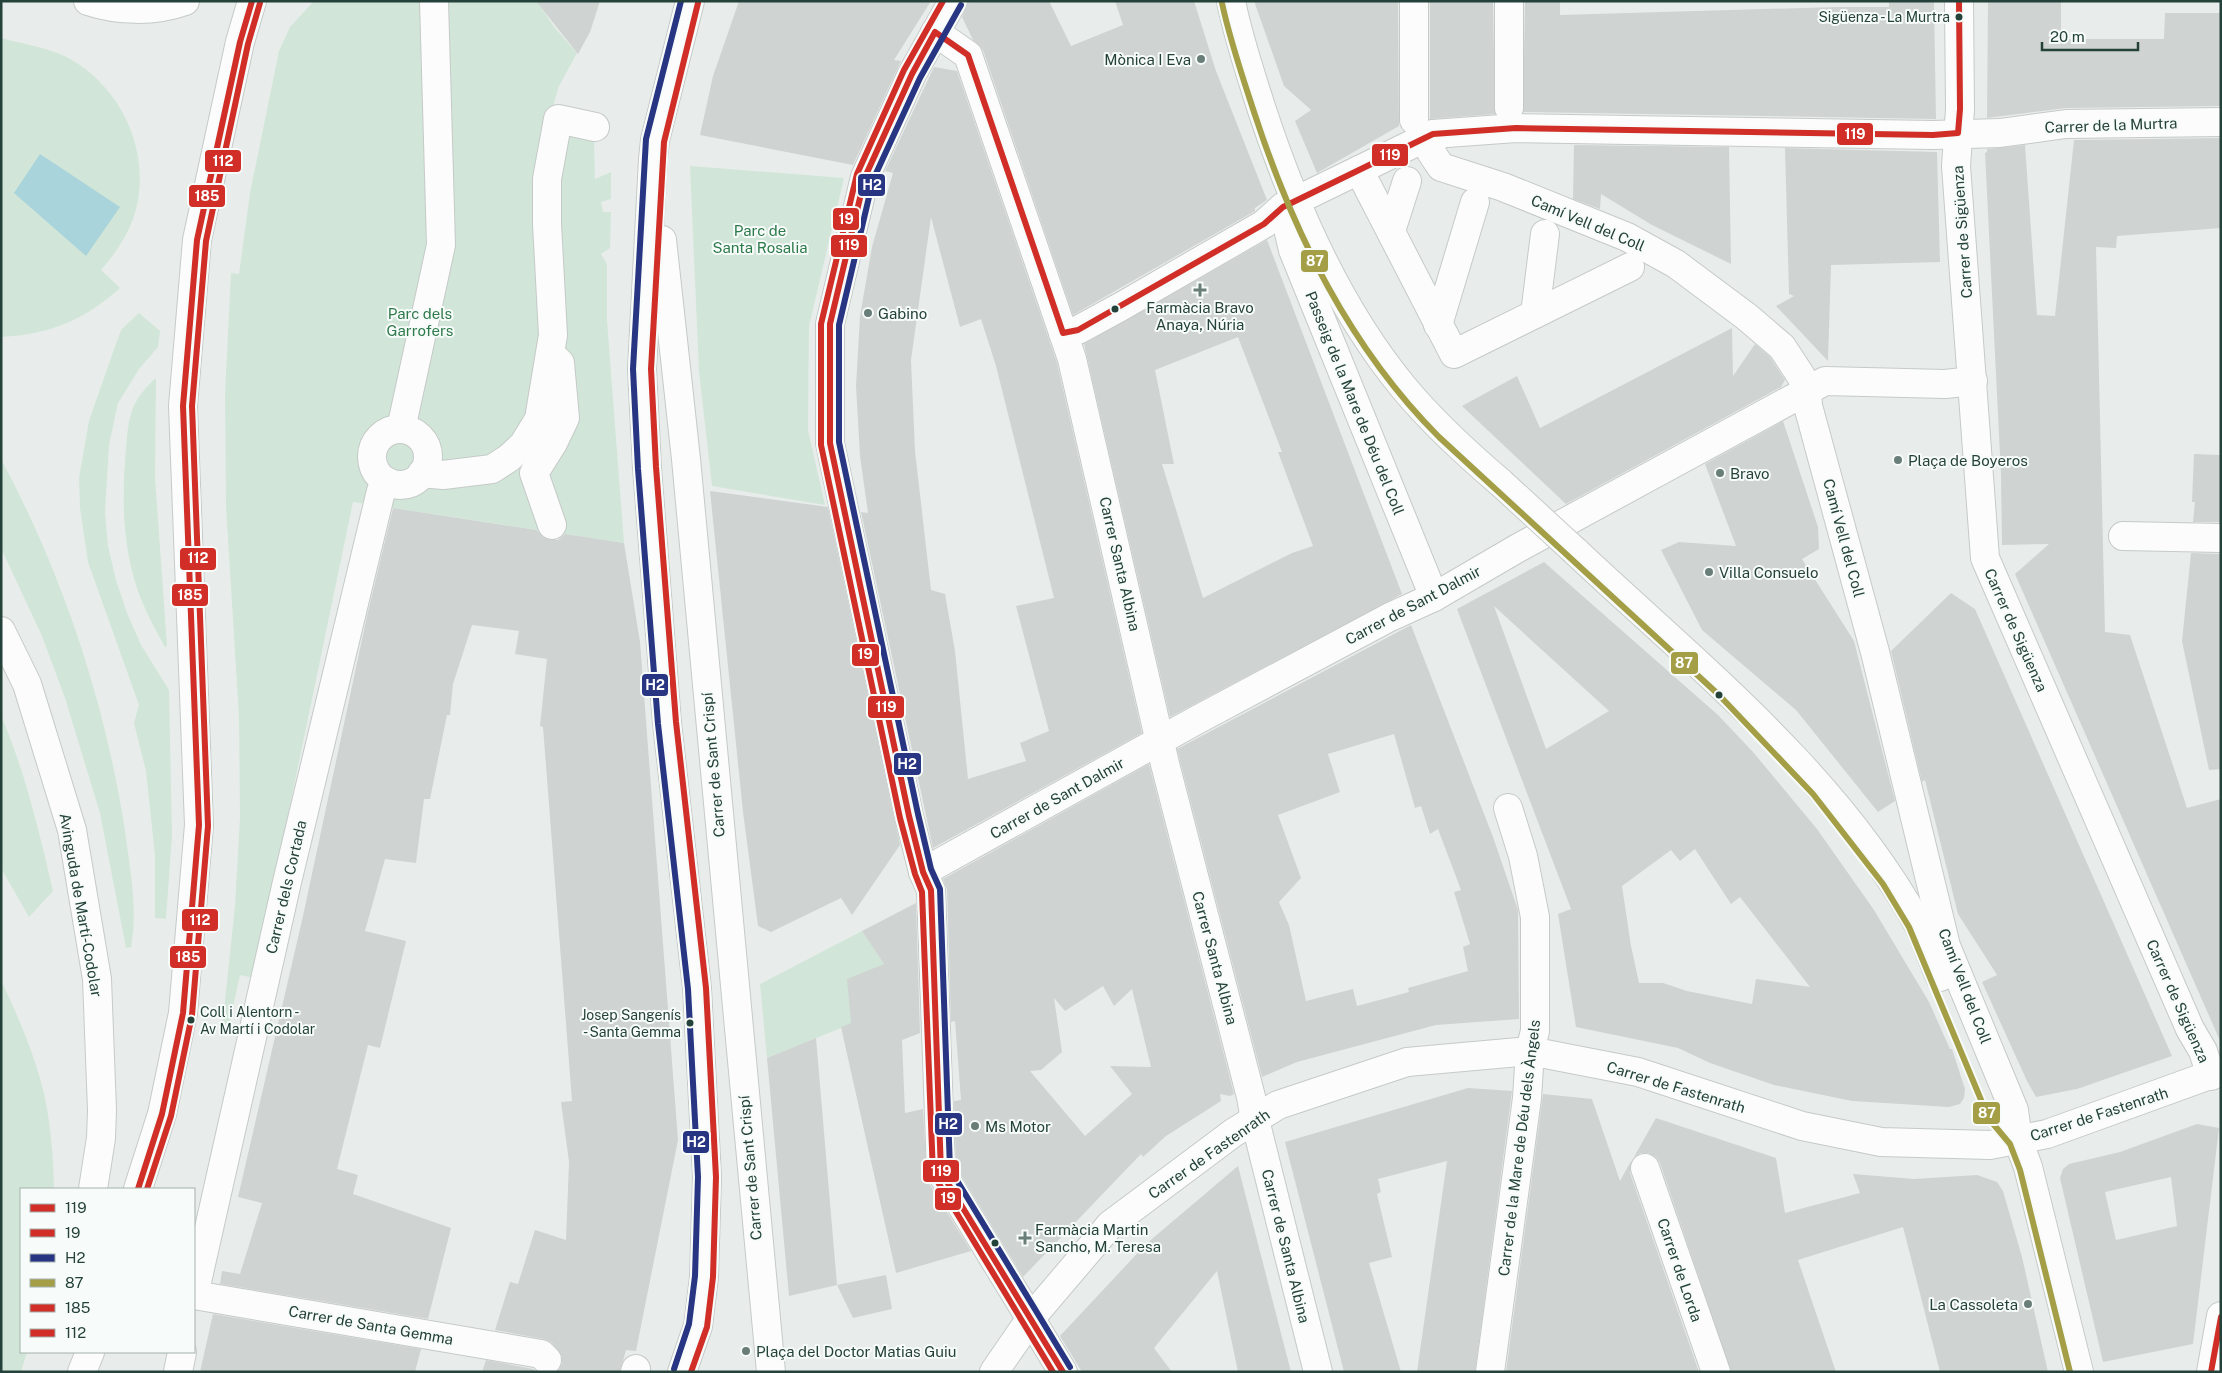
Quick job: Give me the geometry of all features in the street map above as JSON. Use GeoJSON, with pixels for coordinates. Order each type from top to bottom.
{"type":"FeatureCollection","features":[{"type":"Feature","properties":{"kind":"street"},"geometry":{"type":"LineString","coordinates":[[88,1],[123,8],[149,8],[184,1]]}},
{"type":"Feature","properties":{"kind":"street"},"geometry":{"type":"LineString","coordinates":[[138,1188],[162,1114],[183,1013],[199,825],[183,406],[197,240],[240,42],[252,1]]}},
{"type":"Feature","properties":{"kind":"street"},"geometry":{"type":"LineString","coordinates":[[401,430],[441,246],[434,1]]}},
{"type":"Feature","properties":{"kind":"street"},"geometry":{"type":"LineString","coordinates":[[682,1372],[698,1326],[704,1277],[707,1176],[697,988],[666,723],[647,468],[642,369],[653,159],[660,121],[690,1]]}},
{"type":"Feature","properties":{"kind":"street"},"geometry":{"type":"LineString","coordinates":[[953,1],[912,74],[865,177],[830,324],[830,442],[909,816],[923,872],[931,890],[941,1172],[1062,1372]]}},
{"type":"Feature","properties":{"kind":"street","name":"Passeig de la Mare de Déu del Coll"},"geometry":{"type":"LineString","coordinates":[[1231,1],[1241,45],[1278,157],[1289,204],[1293,250],[1434,597]]}},
{"type":"Feature","properties":{"kind":"street","name":"Camí Vell del Coll"},"geometry":{"type":"LineString","coordinates":[[1414,1],[1423,127],[1431,152],[1441,167],[1503,187],[1628,237],[1676,264],[1747,316],[1782,347],[1801,376],[1807,390],[1808,406],[1875,652],[1946,946],[2014,1110],[2018,1140]]}},
{"type":"Feature","properties":{"kind":"street"},"geometry":{"type":"LineString","coordinates":[[1509,1],[1509,108]]}},
{"type":"Feature","properties":{"kind":"street","name":"Carrer de Sigüenza"},"geometry":{"type":"LineString","coordinates":[[1959,1],[1960,109],[1956,166],[1984,558],[2186,1020],[2216,1073]]}},
{"type":"Feature","properties":{"kind":"street","name":"Carrer Santa Albina"},"geometry":{"type":"LineString","coordinates":[[935,32],[968,55],[1072,359],[1161,739],[1165,764],[1249,1088],[1255,1120]]}},
{"type":"Feature","properties":{"kind":"street"},"geometry":{"type":"LineString","coordinates":[[422,473],[443,475],[492,469],[509,458],[523,445],[539,419],[552,354],[553,310],[547,188],[554,133],[558,119],[595,127]]}},
{"type":"Feature","properties":{"kind":"street","name":"Carrer de la Murtra"},"geometry":{"type":"LineString","coordinates":[[1062,333],[1078,330],[1122,306],[1264,224],[1289,204],[1359,170],[1423,127],[1933,135],[2000,133],[2066,124],[2221,122]]}},
{"type":"Feature","properties":{"kind":"street","name":"Carrer de Sant Crispí"},"geometry":{"type":"LineString","coordinates":[[653,159],[686,459],[771,1372]]}},
{"type":"Feature","properties":{"kind":"street"},"geometry":{"type":"LineString","coordinates":[[1359,170],[1454,354],[1630,267]]}},
{"type":"Feature","properties":{"kind":"street"},"geometry":{"type":"LineString","coordinates":[[1390,232],[1407,180]]}},
{"type":"Feature","properties":{"kind":"street"},"geometry":{"type":"LineString","coordinates":[[1438,324],[1475,202]]}},
{"type":"Feature","properties":{"kind":"street","name":"Passeig de la Mare de Déu del Coll"},"geometry":{"type":"LineString","coordinates":[[1289,204],[1339,291],[1386,364],[1420,406],[1754,717],[1820,788],[1890,878],[1917,923],[1997,1115],[2018,1140],[2028,1167],[2079,1372]]}},
{"type":"Feature","properties":{"kind":"street"},"geometry":{"type":"LineString","coordinates":[[1534,314],[1545,234]]}},
{"type":"Feature","properties":{"kind":"street"},"geometry":{"type":"LineString","coordinates":[[552,354],[560,363],[564,418],[553,443],[534,472],[552,525]]}},
{"type":"Feature","properties":{"kind":"street","name":"Carrer de Sant Dalmir"},"geometry":{"type":"LineString","coordinates":[[923,872],[1161,739],[1390,617],[1434,597],[1518,548],[1825,381],[1945,384],[1972,381]]}},
{"type":"Feature","properties":{"kind":"street"},"geometry":{"type":"LineString","coordinates":[[393,430],[401,430],[410,431],[423,441],[428,457],[422,473],[410,483],[395,485],[376,472],[372,458],[373,450],[380,437],[393,430]]}},
{"type":"Feature","properties":{"kind":"street","name":"Carrer dels Cortada"},"geometry":{"type":"LineString","coordinates":[[195,1291],[287,882],[381,491],[388,482]]}},
{"type":"Feature","properties":{"kind":"street"},"geometry":{"type":"LineString","coordinates":[[2123,536],[2221,538]]}},
{"type":"Feature","properties":{"kind":"street","name":"Avinguda de Martí-Codolar"},"geometry":{"type":"LineString","coordinates":[[1,631],[27,684],[72,830],[97,979],[102,1110],[101,1138],[93,1188]]}},
{"type":"Feature","properties":{"kind":"street","name":"Carrer de la Mare de Déu dels Àngels"},"geometry":{"type":"LineString","coordinates":[[1490,1372],[1533,1041],[1535,917],[1523,856],[1508,808]]}},
{"type":"Feature","properties":{"kind":"street","name":"Carrer de Fastenrath"},"geometry":{"type":"LineString","coordinates":[[994,1372],[1031,1318],[1110,1225],[1233,1133],[1278,1105],[1408,1062],[1533,1041],[1638,1072],[1802,1126],[1881,1142],[1990,1145],[2048,1134],[2216,1073]]}},
{"type":"Feature","properties":{"kind":"street","name":"Carrer de Santa Albina"},"geometry":{"type":"LineString","coordinates":[[1255,1120],[1318,1372]]}},
{"type":"Feature","properties":{"kind":"street","name":"Carrer de Lorda"},"geometry":{"type":"LineString","coordinates":[[1645,1168],[1716,1372]]}},
{"type":"Feature","properties":{"kind":"street","name":"Carrer de Santa Gemma"},"geometry":{"type":"LineString","coordinates":[[195,1295],[540,1354],[547,1360]]}},
{"type":"Feature","properties":{"kind":"street"},"geometry":{"type":"LineString","coordinates":[[2211,1372],[2221,1316]]}},
{"type":"Feature","properties":{"kind":"street"},"geometry":{"type":"LineString","coordinates":[[82,1372],[90,1353]]}},
{"type":"Feature","properties":{"kind":"street"},"geometry":{"type":"LineString","coordinates":[[178,1372],[182,1353]]}},
{"type":"Feature","properties":{"kind":"green space","name":"Parc dels Garrofers"},"geometry":{"type":"Polygon","coordinates":[[[314,1],[537,1],[554,27],[577,53],[559,86],[545,132],[594,139],[595,179],[611,172],[611,199],[601,202],[603,212],[611,212],[610,248],[601,254],[607,264],[607,320],[624,543],[353,502],[254,978],[240,975],[228,1030],[222,1029],[235,906],[240,818],[239,717],[226,506],[225,393],[231,273],[239,274],[250,193],[279,51],[290,27],[314,1]]]}},
{"type":"Feature","properties":{"kind":"green space"},"geometry":{"type":"Polygon","coordinates":[[[1,38],[63,55],[89,72],[120,107],[130,128],[137,150],[140,173],[139,196],[133,219],[119,246],[101,270],[120,288],[93,309],[65,324],[35,333],[1,337],[1,38]]]}},
{"type":"Feature","properties":{"kind":"green space","name":"Parc de Santa Rosalia"},"geometry":{"type":"Polygon","coordinates":[[[690,166],[844,178],[809,326],[808,430],[825,505],[712,486],[699,372],[690,166]]]}},
{"type":"Feature","properties":{"kind":"green space"},"geometry":{"type":"Polygon","coordinates":[[[139,313],[160,331],[158,347],[139,369],[118,403],[109,445],[105,512],[108,546],[116,580],[127,613],[141,645],[169,690],[172,835],[166,919],[155,918],[155,856],[146,771],[134,723],[139,705],[88,562],[80,508],[79,478],[89,421],[121,330],[139,313]]]}},
{"type":"Feature","properties":{"kind":"green space"},"geometry":{"type":"Polygon","coordinates":[[[156,378],[155,477],[167,646],[165,647],[145,609],[136,585],[128,551],[124,517],[127,433],[130,418],[137,399],[156,378]]]}},
{"type":"Feature","properties":{"kind":"green space"},"geometry":{"type":"Polygon","coordinates":[[[1,459],[44,548],[62,593],[79,640],[106,734],[125,831],[131,874],[134,918],[131,947],[126,948],[100,813],[65,698],[42,636],[1,548],[1,459]]]}},
{"type":"Feature","properties":{"kind":"green space"},"geometry":{"type":"Polygon","coordinates":[[[1,715],[10,736],[37,824],[53,891],[29,917],[1,868],[1,715]]]}},
{"type":"Feature","properties":{"kind":"green space"},"geometry":{"type":"Polygon","coordinates":[[[862,931],[884,964],[851,1024],[767,1058],[760,984],[862,931]]]}},
{"type":"Feature","properties":{"kind":"green space"},"geometry":{"type":"Polygon","coordinates":[[[1,980],[26,1038],[45,1098],[49,1120],[54,1188],[20,1188],[20,1353],[27,1353],[21,1372],[1,1372],[1,980]]]}},
{"type":"Feature","properties":{"kind":"water"},"geometry":{"type":"Polygon","coordinates":[[[40,154],[120,207],[86,256],[14,193],[40,154]]]}},
{"type":"Feature","properties":{"kind":"building"},"geometry":{"type":"Polygon","coordinates":[[[536,1],[600,1],[590,32],[578,54],[536,1]]]}},
{"type":"Feature","properties":{"kind":"building"},"geometry":{"type":"Polygon","coordinates":[[[739,1],[931,1],[894,60],[901,61],[853,165],[700,135],[713,76],[739,1]]]}},
{"type":"Feature","properties":{"kind":"building"},"geometry":{"type":"Polygon","coordinates":[[[969,1],[1049,1],[1071,46],[1123,25],[1115,1],[1194,1],[1216,71],[1267,200],[1255,208],[1255,211],[1073,315],[983,50],[973,40],[962,17],[969,1]]]}},
{"type":"Feature","properties":{"kind":"building"},"geometry":{"type":"Polygon","coordinates":[[[1254,1],[1398,1],[1399,126],[1317,173],[1295,121],[1311,110],[1284,86],[1254,1]]]}},
{"type":"Feature","properties":{"kind":"building"},"geometry":{"type":"Polygon","coordinates":[[[1430,1],[1493,1],[1495,114],[1430,119],[1430,1]]]}},
{"type":"Feature","properties":{"kind":"building"},"geometry":{"type":"Polygon","coordinates":[[[1525,1],[1560,1],[1560,15],[1889,7],[1889,1],[1934,1],[1936,119],[1523,112],[1525,1]]]}},
{"type":"Feature","properties":{"kind":"building"},"geometry":{"type":"Polygon","coordinates":[[[1988,1],[2061,1],[2061,34],[2064,34],[2063,39],[2164,39],[2165,13],[2221,13],[2221,106],[2066,108],[1987,118],[1988,1]]]}},
{"type":"Feature","properties":{"kind":"building"},"geometry":{"type":"Polygon","coordinates":[[[934,67],[957,71],[1057,363],[1142,733],[933,848],[861,512],[868,513],[860,456],[856,386],[860,316],[872,247],[893,173],[885,171],[934,67]],[[931,217],[911,360],[915,451],[931,590],[945,594],[955,651],[968,779],[1026,761],[1020,743],[1049,731],[1016,606],[1054,598],[996,366],[981,319],[960,327],[931,217]]]}},
{"type":"Feature","properties":{"kind":"building"},"geometry":{"type":"Polygon","coordinates":[[[2221,138],[2221,228],[2117,236],[2116,248],[2096,247],[2105,632],[2130,635],[2187,808],[2221,799],[2221,1043],[2015,574],[2049,544],[2002,545],[2001,475],[1985,153],[1987,149],[2025,145],[2037,315],[2055,316],[2074,140],[2221,138]]]}},
{"type":"Feature","properties":{"kind":"building"},"geometry":{"type":"Polygon","coordinates":[[[1574,145],[1729,147],[1731,264],[1652,225],[1601,194],[1600,209],[1573,199],[1574,145]]]}},
{"type":"Feature","properties":{"kind":"building"},"geometry":{"type":"Polygon","coordinates":[[[1785,148],[1937,152],[1940,262],[1831,265],[1828,361],[1776,306],[1794,296],[1789,294],[1785,148]]]}},
{"type":"Feature","properties":{"kind":"building"},"geometry":{"type":"Polygon","coordinates":[[[1267,240],[1402,594],[1170,717],[1084,344],[1267,240]],[[1238,337],[1155,370],[1174,464],[1162,464],[1203,598],[1292,553],[1313,546],[1278,452],[1282,452],[1238,337]]]}},
{"type":"Feature","properties":{"kind":"building"},"geometry":{"type":"Polygon","coordinates":[[[1732,328],[1733,376],[1755,344],[1770,357],[1785,380],[1781,387],[1566,504],[1462,406],[1517,376],[1540,428],[1732,328]]]}},
{"type":"Feature","properties":{"kind":"building"},"geometry":{"type":"Polygon","coordinates":[[[1783,421],[1818,527],[1819,549],[1802,559],[1854,641],[1895,801],[1878,812],[1796,710],[1702,630],[1661,550],[1679,542],[1736,546],[1705,464],[1783,421]]]}},
{"type":"Feature","properties":{"kind":"building"},"geometry":{"type":"Polygon","coordinates":[[[2194,454],[2221,455],[2221,522],[2193,522],[2195,502],[2192,502],[2194,454]]]}},
{"type":"Feature","properties":{"kind":"building"},"geometry":{"type":"Polygon","coordinates":[[[710,491],[828,507],[900,845],[852,915],[841,898],[771,932],[758,926],[743,812],[710,491]]]}},
{"type":"Feature","properties":{"kind":"building"},"geometry":{"type":"Polygon","coordinates":[[[393,508],[537,530],[542,537],[550,540],[558,540],[565,534],[624,543],[640,642],[678,1140],[636,1351],[626,1350],[620,1372],[557,1372],[562,1364],[562,1356],[552,1343],[544,1339],[495,1330],[510,1282],[518,1284],[535,1230],[566,1240],[569,1162],[561,1102],[572,1101],[543,727],[540,726],[547,659],[515,654],[519,631],[472,625],[453,684],[450,715],[447,715],[430,799],[424,799],[416,863],[385,859],[365,931],[406,941],[380,1048],[368,1045],[337,1169],[358,1175],[353,1194],[451,1228],[428,1319],[220,1284],[222,1271],[240,1274],[262,1203],[238,1197],[303,916],[367,616],[393,508]]]}},
{"type":"Feature","properties":{"kind":"building"},"geometry":{"type":"Polygon","coordinates":[[[2191,553],[2221,554],[2221,769],[2209,770],[2182,641],[2191,553]]]}},
{"type":"Feature","properties":{"kind":"building"},"geometry":{"type":"Polygon","coordinates":[[[1544,562],[1718,715],[1753,752],[1817,829],[1874,910],[1929,1002],[1950,1049],[1952,1049],[1965,1089],[1964,1098],[1960,1104],[1949,1107],[1852,1101],[1774,1085],[1710,1063],[1678,1048],[1576,1027],[1558,914],[1571,909],[1457,609],[1544,562]],[[1494,606],[1546,749],[1609,711],[1494,606]],[[1695,849],[1680,861],[1671,850],[1622,886],[1639,983],[1663,983],[1687,991],[1752,1004],[1756,979],[1810,987],[1740,897],[1731,904],[1695,849]]]}},
{"type":"Feature","properties":{"kind":"building"},"geometry":{"type":"Polygon","coordinates":[[[1951,593],[1975,609],[2172,1056],[2077,1089],[2036,1097],[2027,1081],[1982,982],[1997,975],[1958,914],[1925,780],[1922,782],[1891,651],[1951,593]]]}},
{"type":"Feature","properties":{"kind":"building"},"geometry":{"type":"Polygon","coordinates":[[[1411,625],[1493,837],[1518,910],[1519,1019],[1436,1025],[1297,1062],[1262,1077],[1177,749],[1411,625]],[[1394,734],[1328,754],[1340,792],[1278,815],[1301,878],[1279,902],[1289,925],[1306,1001],[1353,989],[1357,1006],[1409,992],[1408,988],[1468,971],[1463,947],[1470,944],[1454,892],[1461,890],[1438,829],[1430,834],[1421,806],[1415,808],[1394,734]]]}},
{"type":"Feature","properties":{"kind":"building"},"geometry":{"type":"Polygon","coordinates":[[[1149,764],[1234,1094],[1230,1096],[1220,1094],[1221,1101],[1166,1136],[1143,1157],[1141,1154],[1023,1277],[956,1167],[954,1101],[961,1100],[955,1021],[951,1022],[947,889],[943,879],[1149,764]],[[1103,986],[1065,1011],[1054,998],[1062,1052],[1041,1070],[1030,1071],[1085,1136],[1132,1094],[1110,1066],[1151,1067],[1132,989],[1114,1006],[1103,986]]]}},
{"type":"Feature","properties":{"kind":"building"},"geometry":{"type":"Polygon","coordinates":[[[916,903],[920,1033],[902,1040],[905,1113],[923,1109],[927,1180],[971,1251],[896,1273],[841,1027],[851,1023],[847,979],[884,964],[862,931],[916,903]]]}},
{"type":"Feature","properties":{"kind":"building"},"geometry":{"type":"Polygon","coordinates":[[[816,1038],[837,1285],[789,1296],[767,1058],[816,1038]]]}},
{"type":"Feature","properties":{"kind":"building"},"geometry":{"type":"Polygon","coordinates":[[[1468,1088],[1512,1091],[1475,1372],[1417,1372],[1447,1161],[1378,1179],[1381,1192],[1377,1194],[1392,1257],[1369,1263],[1401,1372],[1344,1372],[1285,1142],[1468,1088]]]}},
{"type":"Feature","properties":{"kind":"building"},"geometry":{"type":"Polygon","coordinates":[[[1543,1094],[1592,1099],[1620,1181],[1631,1161],[1630,1173],[1699,1372],[1506,1372],[1543,1094]]]}},
{"type":"Feature","properties":{"kind":"building"},"geometry":{"type":"Polygon","coordinates":[[[1656,1118],[1776,1158],[1785,1213],[1860,1193],[1853,1174],[1914,1179],[1977,1175],[1997,1182],[2003,1191],[2022,1257],[2048,1372],[1940,1372],[1903,1227],[1798,1260],[1836,1372],[1731,1372],[1660,1163],[1656,1157],[1648,1153],[1640,1153],[1634,1157],[1656,1118]]]}},
{"type":"Feature","properties":{"kind":"building"},"geometry":{"type":"Polygon","coordinates":[[[2197,1124],[2219,1128],[2193,1344],[2103,1362],[2060,1178],[2063,1169],[2069,1164],[2120,1152],[2197,1124]],[[2171,1177],[2105,1192],[2116,1240],[2177,1226],[2171,1177]]]}},
{"type":"Feature","properties":{"kind":"building"},"geometry":{"type":"Polygon","coordinates":[[[1238,1166],[1291,1372],[1238,1372],[1217,1271],[1154,1348],[1172,1372],[1082,1372],[1060,1336],[1146,1244],[1238,1166]]]}},
{"type":"Feature","properties":{"kind":"building"},"geometry":{"type":"Polygon","coordinates":[[[886,1275],[892,1309],[853,1318],[837,1285],[886,1275]]]}},
{"type":"Feature","properties":{"kind":"building"},"geometry":{"type":"Polygon","coordinates":[[[213,1314],[421,1349],[415,1372],[200,1372],[213,1314]]]}},
{"type":"Feature","properties":{"kind":"building"},"geometry":{"type":"Polygon","coordinates":[[[486,1360],[533,1369],[537,1372],[482,1372],[486,1360]]]}},
{"type":"Feature","properties":{"kind":"transit line","name":"185"},"geometry":{"type":"LineString","coordinates":[[138,1188],[162,1114],[183,1013],[199,825],[183,406],[197,240],[240,42],[252,1]]}},
{"type":"Feature","properties":{"kind":"transit line","name":"H2"},"geometry":{"type":"LineString","coordinates":[[674,1369],[689,1324],[695,1276],[698,1177],[688,989],[658,724],[638,469],[633,369],[646,139],[681,1]]}},
{"type":"Feature","properties":{"kind":"transit line","name":"19"},"geometry":{"type":"LineString","coordinates":[[943,1],[904,70],[857,174],[821,324],[821,445],[900,818],[915,874],[922,892],[933,1174],[1053,1372]]}},
{"type":"Feature","properties":{"kind":"transit line","name":"119"},"geometry":{"type":"LineString","coordinates":[[1063,1372],[941,1172],[931,890],[923,872],[909,816],[830,443],[830,324],[865,177],[912,74],[935,32],[968,55],[1063,333],[1078,330],[1264,224],[1283,207],[1433,134],[1516,128],[1933,135],[1958,133],[1960,109],[1959,1]]}},
{"type":"Feature","properties":{"kind":"transit line","name":"112"},"geometry":{"type":"LineString","coordinates":[[147,1188],[171,1116],[192,1015],[208,826],[192,406],[206,241],[248,44],[260,3]]}},
{"type":"Feature","properties":{"kind":"transit line","name":"19"},"geometry":{"type":"LineString","coordinates":[[691,1372],[707,1327],[713,1277],[716,1177],[706,988],[676,722],[656,467],[651,369],[664,142],[698,3]]}},
{"type":"Feature","properties":{"kind":"transit line","name":"87"},"geometry":{"type":"LineString","coordinates":[[1222,3],[1255,115],[1288,203],[1328,287],[1378,366],[1439,437],[1719,695],[1813,794],[1883,884],[1909,927],[1989,1119],[2010,1144],[2020,1170],[2070,1372]]}},
{"type":"Feature","properties":{"kind":"transit line","name":"H2"},"geometry":{"type":"LineString","coordinates":[[961,5],[920,78],[873,180],[839,325],[839,442],[918,814],[931,869],[940,889],[950,1169],[1070,1367]]}},
{"type":"Feature","properties":{"kind":"transit line","name":"119"},"geometry":{"type":"LineString","coordinates":[[2211,1372],[2221,1317]]}},
{"type":"Feature","properties":{"kind":"place","name":"Sigüenza - La Murtra"},"geometry":{"type":"Point","coordinates":[1959,17]}},
{"type":"Feature","properties":{"kind":"place","name":"Mònica I Eva"},"geometry":{"type":"Point","coordinates":[1201,59]}},
{"type":"Feature","properties":{"kind":"place","name":"Farmàcia Bravo Anaya, Núria"},"geometry":{"type":"Point","coordinates":[1200,290]}},
{"type":"Feature","properties":{"kind":"place","name":"Gabino"},"geometry":{"type":"Point","coordinates":[868,313]}},
{"type":"Feature","properties":{"kind":"place","name":"Plaça de Boyeros"},"geometry":{"type":"Point","coordinates":[1898,460]}},
{"type":"Feature","properties":{"kind":"place","name":"Bravo"},"geometry":{"type":"Point","coordinates":[1720,473]}},
{"type":"Feature","properties":{"kind":"place","name":"Villa Consuelo"},"geometry":{"type":"Point","coordinates":[1709,572]}},
{"type":"Feature","properties":{"kind":"place","name":"Coll i Alentorn - Av Martí i Codolar"},"geometry":{"type":"Point","coordinates":[191,1020]}},
{"type":"Feature","properties":{"kind":"place","name":"Josep Sangenís - Santa Gemma"},"geometry":{"type":"Point","coordinates":[690,1023]}},
{"type":"Feature","properties":{"kind":"place","name":"Ms Motor"},"geometry":{"type":"Point","coordinates":[975,1126]}},
{"type":"Feature","properties":{"kind":"place","name":"Farmàcia Martin Sancho, M. Teresa"},"geometry":{"type":"Point","coordinates":[1025,1238]}},
{"type":"Feature","properties":{"kind":"place","name":"La Cassoleta"},"geometry":{"type":"Point","coordinates":[2028,1304]}},
{"type":"Feature","properties":{"kind":"place","name":"Plaça del Doctor Matias Guiu"},"geometry":{"type":"Point","coordinates":[746,1351]}}]}
